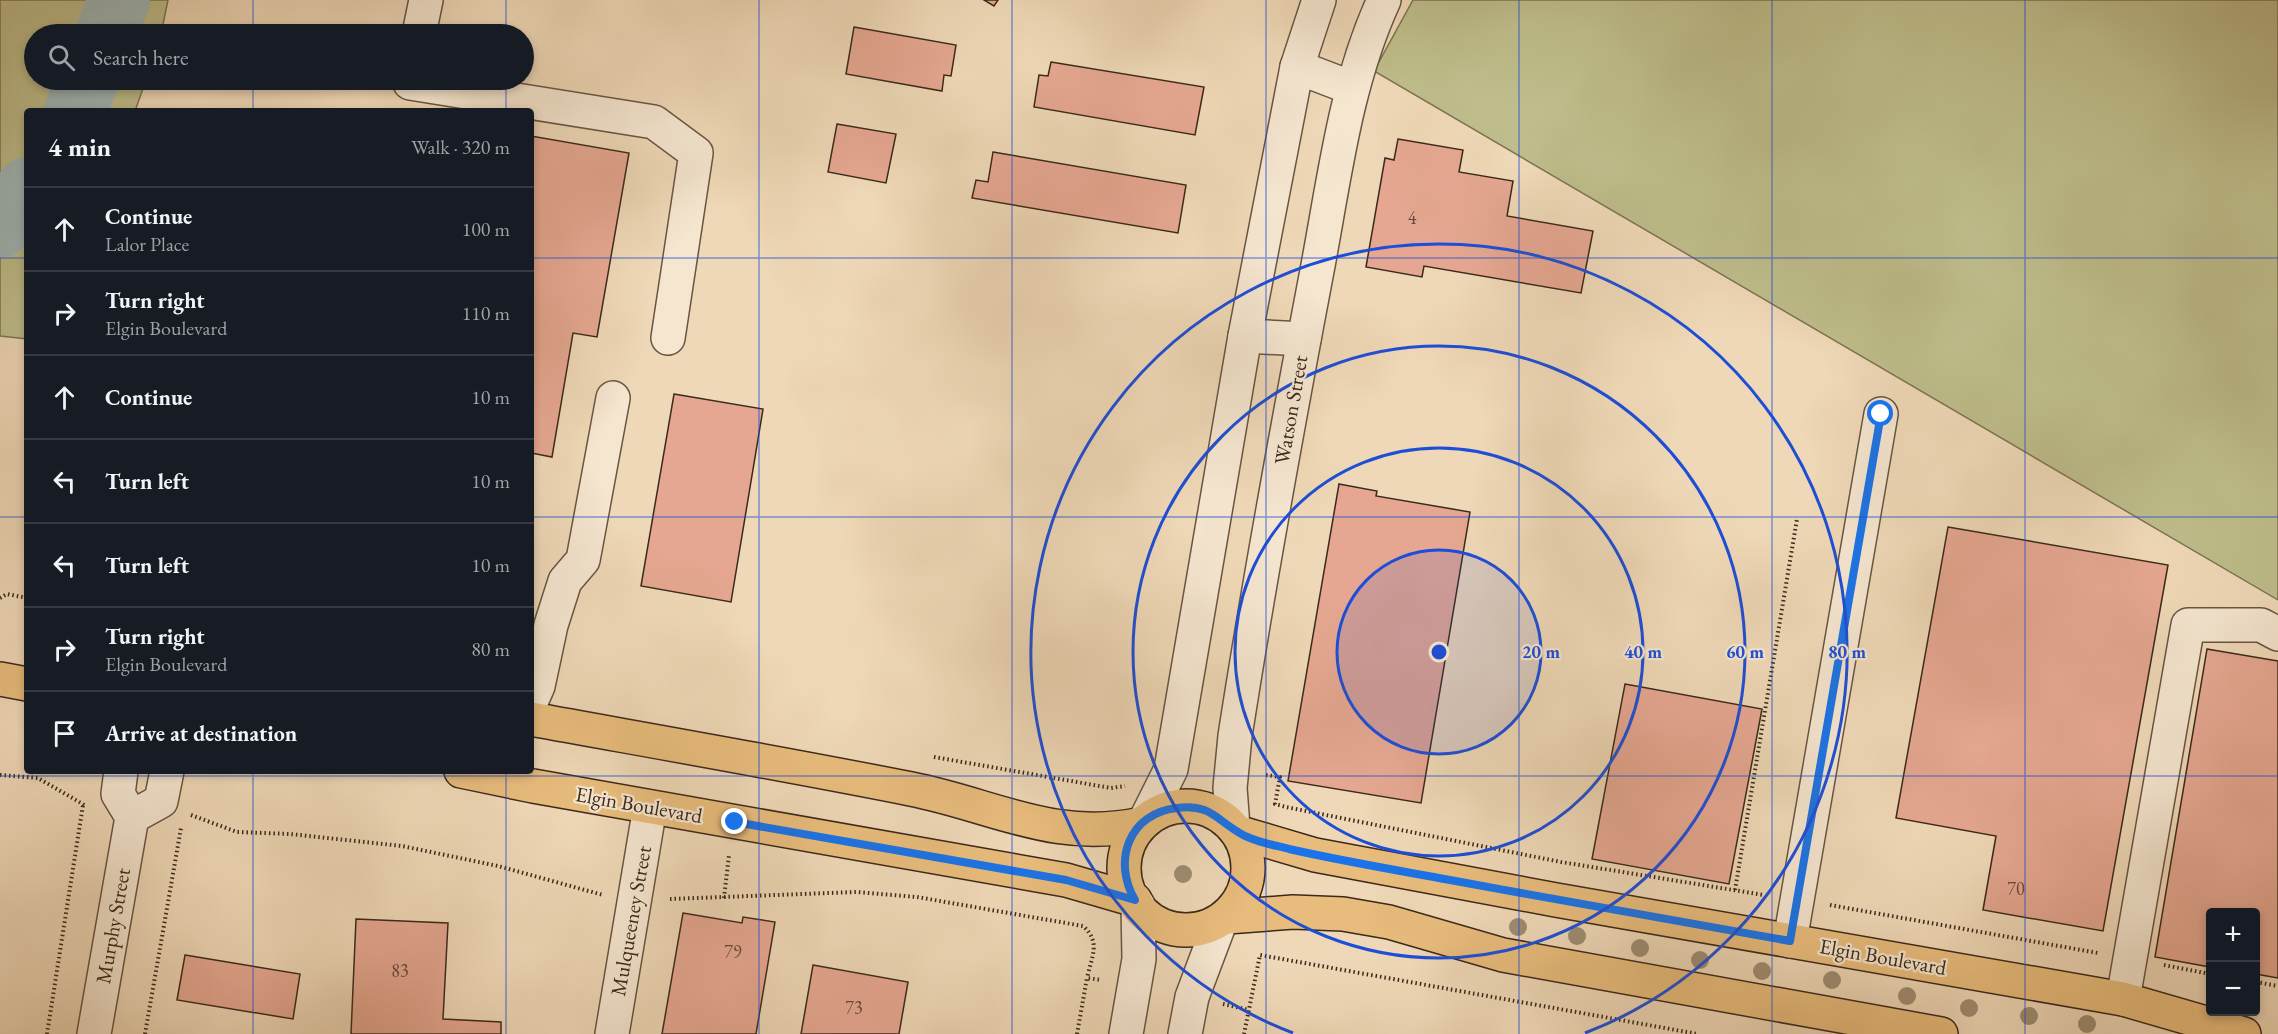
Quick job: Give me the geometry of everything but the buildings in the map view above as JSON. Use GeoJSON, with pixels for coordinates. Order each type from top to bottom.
{"type":"FeatureCollection","features":[{"type":"Feature","properties":{"kind":"main road"},"geometry":{"type":"LineString","coordinates":[[0,670],[24,671]]}},
{"type":"Feature","properties":{"kind":"main road"},"geometry":{"type":"LineString","coordinates":[[0,679],[24,683]]}},
{"type":"Feature","properties":{"kind":"main road"},"geometry":{"type":"LineString","coordinates":[[534,720],[913,789],[1054,827],[1097,831],[1143,823],[1174,808],[1194,808],[1220,817],[1235,829],[1245,851],[1248,871],[1244,892],[1224,918]]}},
{"type":"Feature","properties":{"kind":"main road","name":"Elgin Boulevard"},"geometry":{"type":"LineString","coordinates":[[486,774],[527,779],[650,807],[1066,880],[1137,902]]}},
{"type":"Feature","properties":{"kind":"main road"},"geometry":{"type":"LineString","coordinates":[[1143,823],[1130,840],[1124,857],[1126,884],[1137,902],[1153,919],[1168,927],[1188,929],[1224,918],[1293,912],[1351,915],[1389,922],[1503,955],[1941,1034]]}},
{"type":"Feature","properties":{"kind":"main road","name":"Elgin Boulevard"},"geometry":{"type":"LineString","coordinates":[[1235,829],[1275,845],[1327,857],[2123,999],[2244,1034]]}},
{"type":"Feature","properties":{"kind":"street"},"geometry":{"type":"LineString","coordinates":[[421,24],[426,0]]}},
{"type":"Feature","properties":{"kind":"street"},"geometry":{"type":"LineString","coordinates":[[1143,823],[1171,769],[1245,336],[1297,68],[1318,0]]}},
{"type":"Feature","properties":{"kind":"street","name":"Watson Street"},"geometry":{"type":"LineString","coordinates":[[1235,829],[1232,770],[1250,638],[1352,88],[1367,36],[1384,0]]}},
{"type":"Feature","properties":{"kind":"street"},"geometry":{"type":"LineString","coordinates":[[1297,68],[1352,88]]}},
{"type":"Feature","properties":{"kind":"street"},"geometry":{"type":"LineString","coordinates":[[408,91],[654,122],[696,153],[668,338]]}},
{"type":"Feature","properties":{"kind":"street"},"geometry":{"type":"LineString","coordinates":[[1245,336],[1304,339]]}},
{"type":"Feature","properties":{"kind":"street"},"geometry":{"type":"LineString","coordinates":[[534,695],[538,686],[550,626],[565,581],[583,560],[614,398]]}},
{"type":"Feature","properties":{"kind":"street"},"geometry":{"type":"LineString","coordinates":[[1790,941],[1881,414]]}},
{"type":"Feature","properties":{"kind":"street"},"geometry":{"type":"LineString","coordinates":[[2123,999],[2188,626],[2261,626],[2278,634]]}},
{"type":"Feature","properties":{"kind":"street"},"geometry":{"type":"LineString","coordinates":[[120,774],[117,794],[132,818],[161,801],[166,774]]}},
{"type":"Feature","properties":{"kind":"street","name":"Mulqueeney Street"},"geometry":{"type":"LineString","coordinates":[[612,1034],[650,807]]}},
{"type":"Feature","properties":{"kind":"street","name":"Murphy Street"},"geometry":{"type":"LineString","coordinates":[[94,1034],[132,818]]}},
{"type":"Feature","properties":{"kind":"street"},"geometry":{"type":"LineString","coordinates":[[1126,1034],[1139,959],[1137,902]]}},
{"type":"Feature","properties":{"kind":"street"},"geometry":{"type":"LineString","coordinates":[[1185,1034],[1192,997],[1224,918]]}},
{"type":"Feature","properties":{"kind":"path"},"geometry":{"type":"LineString","coordinates":[[1735,890],[1797,519]]}},
{"type":"Feature","properties":{"kind":"path"},"geometry":{"type":"LineString","coordinates":[[0,598],[7,594],[24,597]]}},
{"type":"Feature","properties":{"kind":"path"},"geometry":{"type":"LineString","coordinates":[[925,755],[1111,788],[1125,786],[1130,780]]}},
{"type":"Feature","properties":{"kind":"path"},"geometry":{"type":"LineString","coordinates":[[1232,770],[1280,777],[1275,804],[1286,807],[1561,862],[1797,900],[2206,973]]}},
{"type":"Feature","properties":{"kind":"path"},"geometry":{"type":"LineString","coordinates":[[0,775],[38,778],[83,805],[132,818]]}},
{"type":"Feature","properties":{"kind":"path"},"geometry":{"type":"LineString","coordinates":[[47,1034],[83,805]]}},
{"type":"Feature","properties":{"kind":"path"},"geometry":{"type":"LineString","coordinates":[[184,812],[237,832],[290,834],[402,846],[498,866],[597,894],[635,899],[856,892],[917,897],[1083,926],[1092,934],[1095,942],[1087,978]]}},
{"type":"Feature","properties":{"kind":"path"},"geometry":{"type":"LineString","coordinates":[[145,1034],[182,824]]}},
{"type":"Feature","properties":{"kind":"path"},"geometry":{"type":"LineString","coordinates":[[1244,1034],[1260,955],[1698,1034]]}},
{"type":"Feature","properties":{"kind":"path"},"geometry":{"type":"LineString","coordinates":[[2260,983],[2278,986]]}},
{"type":"Feature","properties":{"kind":"shaded area"},"geometry":{"type":"Polygon","coordinates":[[[0,0],[168,0],[163,24],[24,24],[24,90],[142,90],[136,108],[24,108],[24,339],[0,336],[0,0]]]}},
{"type":"Feature","properties":{"kind":"shaded area"},"geometry":{"type":"Polygon","coordinates":[[[1413,0],[2278,0],[2278,600],[1374,71],[1413,0]]]}},
{"type":"Feature","properties":{"kind":"waterway"},"geometry":{"type":"LineString","coordinates":[[110,24],[119,0]]}},
{"type":"Feature","properties":{"kind":"waterway"},"geometry":{"type":"LineString","coordinates":[[76,108],[84,90]]}},
{"type":"Feature","properties":{"kind":"waterway"},"geometry":{"type":"LineString","coordinates":[[0,227],[24,192]]}},
{"type":"Feature","properties":{"kind":"route"},"geometry":{"type":"LineString","coordinates":[[735,822],[1066,880],[1135,900],[1126,884],[1123,866],[1130,840],[1142,824],[1154,816],[1174,808],[1194,808],[1220,817],[1233,826],[1237,832],[1315,855],[1790,941],[1863,529],[1881,414]]}}]}
